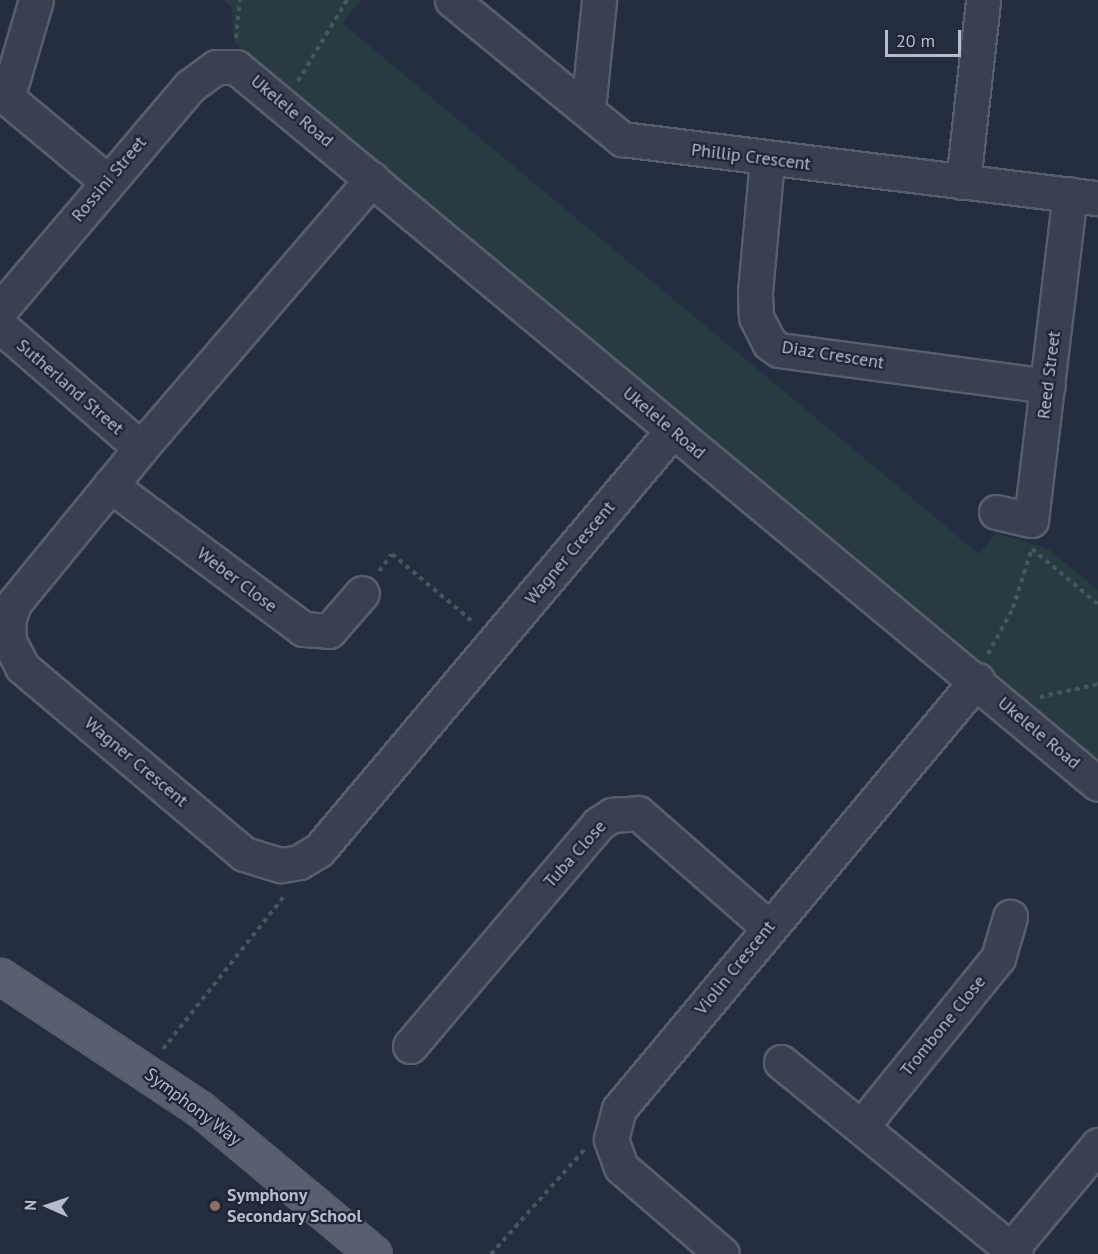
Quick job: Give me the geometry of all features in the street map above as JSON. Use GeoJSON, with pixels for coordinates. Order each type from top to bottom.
{"type":"FeatureCollection","features":[{"type":"Feature","properties":{"kind":"main road","name":"Symphony Way"},"geometry":{"type":"LineString","coordinates":[[0,976],[200,1108],[374,1254]]}},
{"type":"Feature","properties":{"kind":"street"},"geometry":{"type":"LineString","coordinates":[[36,0],[4,94],[106,181]]}},
{"type":"Feature","properties":{"kind":"street","name":"Phillip Crescent"},"geometry":{"type":"LineString","coordinates":[[452,0],[622,139],[767,160],[1084,196]]}},
{"type":"Feature","properties":{"kind":"street"},"geometry":{"type":"LineString","coordinates":[[588,109],[599,0]]}},
{"type":"Feature","properties":{"kind":"street"},"geometry":{"type":"LineString","coordinates":[[963,182],[982,0]]}},
{"type":"Feature","properties":{"kind":"street","name":"Ukelele Road"},"geometry":{"type":"LineString","coordinates":[[230,65],[288,107],[673,430],[977,680],[1098,784]]}},
{"type":"Feature","properties":{"kind":"street","name":"Rossini Street"},"geometry":{"type":"LineString","coordinates":[[0,310],[106,181],[190,86],[216,67],[230,65]]}},
{"type":"Feature","properties":{"kind":"street","name":"Diaz Crescent"},"geometry":{"type":"LineString","coordinates":[[767,160],[755,292],[756,318],[769,343],[779,350],[1048,386]]}},
{"type":"Feature","properties":{"kind":"street","name":"Wagner Crescent"},"geometry":{"type":"LineString","coordinates":[[372,179],[141,448],[14,603],[8,621],[14,655],[260,863],[299,862],[319,850],[673,430]]}},
{"type":"Feature","properties":{"kind":"street","name":"Reed Street"},"geometry":{"type":"LineString","coordinates":[[1032,534],[1048,386],[1084,196]]}},
{"type":"Feature","properties":{"kind":"street","name":"Sutherland Street"},"geometry":{"type":"LineString","coordinates":[[0,326],[141,448]]}},
{"type":"Feature","properties":{"kind":"street","name":"Weber Close"},"geometry":{"type":"LineString","coordinates":[[110,486],[303,629],[329,631],[362,592]]}},
{"type":"Feature","properties":{"kind":"street"},"geometry":{"type":"LineString","coordinates":[[996,512],[1032,534]]}},
{"type":"Feature","properties":{"kind":"street","name":"Violin Crescent"},"geometry":{"type":"LineString","coordinates":[[722,1254],[621,1167],[611,1139],[619,1109],[768,927],[977,680]]}},
{"type":"Feature","properties":{"kind":"street","name":"Tuba Close"},"geometry":{"type":"LineString","coordinates":[[411,1046],[612,815],[638,813],[768,927]]}},
{"type":"Feature","properties":{"kind":"street","name":"Trombone Close"},"geometry":{"type":"LineString","coordinates":[[861,1126],[998,958],[1010,917]]}},
{"type":"Feature","properties":{"kind":"street"},"geometry":{"type":"LineString","coordinates":[[782,1062],[1011,1252],[1098,1145]]}},
{"type":"Feature","properties":{"kind":"path"},"geometry":{"type":"LineString","coordinates":[[230,65],[240,0]]}},
{"type":"Feature","properties":{"kind":"path"},"geometry":{"type":"LineString","coordinates":[[288,107],[318,40],[347,0]]}},
{"type":"Feature","properties":{"kind":"path"},"geometry":{"type":"LineString","coordinates":[[1032,534],[1098,604]]}},
{"type":"Feature","properties":{"kind":"path"},"geometry":{"type":"LineString","coordinates":[[977,680],[1013,608],[1032,534]]}},
{"type":"Feature","properties":{"kind":"path"},"geometry":{"type":"LineString","coordinates":[[362,592],[392,554],[495,643]]}},
{"type":"Feature","properties":{"kind":"path"},"geometry":{"type":"LineString","coordinates":[[1021,719],[1034,699],[1098,684]]}},
{"type":"Feature","properties":{"kind":"path"},"geometry":{"type":"LineString","coordinates":[[164,1049],[290,890]]}},
{"type":"Feature","properties":{"kind":"path"},"geometry":{"type":"LineString","coordinates":[[490,1254],[588,1144]]}},
{"type":"Feature","properties":{"kind":"shaded area"},"geometry":{"type":"Polygon","coordinates":[[[223,0],[361,0],[342,23],[979,554],[996,533],[1050,550],[1098,590],[1098,767],[235,43],[231,6],[223,0]]]}},
{"type":"Feature","properties":{"kind":"place","name":"Symphony Secondary School"},"geometry":{"type":"Point","coordinates":[215,1206]}}]}
